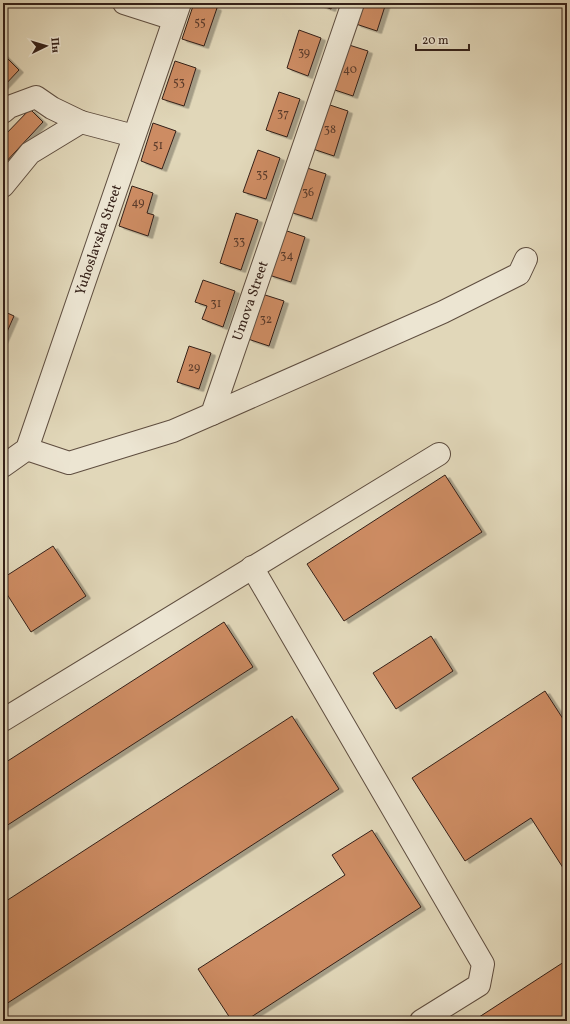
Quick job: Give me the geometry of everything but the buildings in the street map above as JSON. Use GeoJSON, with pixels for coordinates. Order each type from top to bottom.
{"type":"FeatureCollection","features":[{"type":"Feature","properties":{"kind":"street"},"geometry":{"type":"LineString","coordinates":[[124,3],[177,11]]}},
{"type":"Feature","properties":{"kind":"street","name":"Umova Street"},"geometry":{"type":"LineString","coordinates":[[212,414],[353,3]]}},
{"type":"Feature","properties":{"kind":"street","name":"Yuhoslavska Street"},"geometry":{"type":"LineString","coordinates":[[27,449],[177,11]]}},
{"type":"Feature","properties":{"kind":"street"},"geometry":{"type":"LineString","coordinates":[[3,112],[9,107],[36,97],[80,122],[134,136]]}},
{"type":"Feature","properties":{"kind":"street"},"geometry":{"type":"LineString","coordinates":[[3,186],[30,153],[80,122]]}},
{"type":"Feature","properties":{"kind":"street"},"geometry":{"type":"LineString","coordinates":[[3,466],[27,449],[68,463],[173,431],[450,309],[519,274],[526,259]]}},
{"type":"Feature","properties":{"kind":"street"},"geometry":{"type":"LineString","coordinates":[[3,720],[252,567],[440,454]]}},
{"type":"Feature","properties":{"kind":"street"},"geometry":{"type":"LineString","coordinates":[[252,567],[483,964],[479,985],[421,1021]]}}]}
